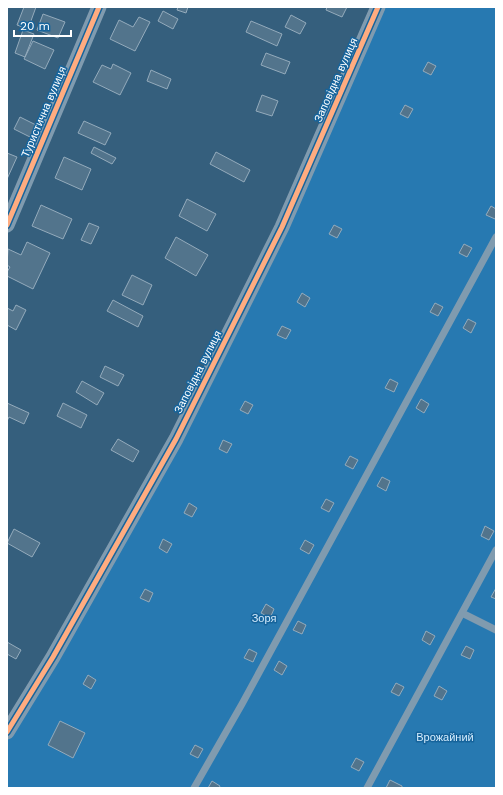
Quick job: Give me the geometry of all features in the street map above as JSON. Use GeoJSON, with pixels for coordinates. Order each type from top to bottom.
{"type":"FeatureCollection","features":[{"type":"Feature","properties":{"kind":"street","name":"Туристична вулиця"},"geometry":{"type":"LineString","coordinates":[[7,225],[98,7]]}},
{"type":"Feature","properties":{"kind":"street","name":"Заповідна вулиця"},"geometry":{"type":"LineString","coordinates":[[7,732],[53,657],[176,439],[282,227],[378,7]]}},
{"type":"Feature","properties":{"kind":"lane"},"geometry":{"type":"LineString","coordinates":[[194,788],[242,704],[496,237]]}},
{"type":"Feature","properties":{"kind":"lane"},"geometry":{"type":"LineString","coordinates":[[367,788],[496,550]]}},
{"type":"Feature","properties":{"kind":"lane"},"geometry":{"type":"LineString","coordinates":[[462,613],[496,630]]}},
{"type":"Feature","properties":{"kind":"green space","name":"Зоря"},"geometry":{"type":"Polygon","coordinates":[[[378,7],[496,7],[496,788],[7,788],[7,732],[176,439],[378,7]]]}},
{"type":"Feature","properties":{"kind":"building"},"geometry":{"type":"Polygon","coordinates":[[[24,7],[36,7],[28,29],[17,25],[24,7]]]}},
{"type":"Feature","properties":{"kind":"building"},"geometry":{"type":"Polygon","coordinates":[[[178,7],[188,7],[186,13],[177,10],[178,7]]]}},
{"type":"Feature","properties":{"kind":"building"},"geometry":{"type":"Polygon","coordinates":[[[327,7],[347,7],[342,17],[326,10],[327,7]]]}},
{"type":"Feature","properties":{"kind":"building"},"geometry":{"type":"Polygon","coordinates":[[[163,11],[178,19],[173,29],[158,21],[163,11]]]}},
{"type":"Feature","properties":{"kind":"building"},"geometry":{"type":"Polygon","coordinates":[[[43,14],[65,22],[58,38],[37,30],[43,14]]]}},
{"type":"Feature","properties":{"kind":"building"},"geometry":{"type":"Polygon","coordinates":[[[291,15],[306,23],[300,34],[285,27],[291,15]]]}},
{"type":"Feature","properties":{"kind":"building"},"geometry":{"type":"Polygon","coordinates":[[[139,17],[150,22],[135,51],[110,39],[119,20],[133,27],[139,17]]]}},
{"type":"Feature","properties":{"kind":"building"},"geometry":{"type":"Polygon","coordinates":[[[251,21],[282,34],[277,46],[246,32],[251,21]]]}},
{"type":"Feature","properties":{"kind":"building"},"geometry":{"type":"Polygon","coordinates":[[[23,30],[34,34],[25,57],[15,53],[23,30]]]}},
{"type":"Feature","properties":{"kind":"building"},"geometry":{"type":"Polygon","coordinates":[[[33,41],[54,50],[45,69],[24,59],[33,41]]]}},
{"type":"Feature","properties":{"kind":"building"},"geometry":{"type":"Polygon","coordinates":[[[266,53],[290,62],[285,74],[261,65],[266,53]]]}},
{"type":"Feature","properties":{"kind":"building"},"geometry":{"type":"Polygon","coordinates":[[[428,62],[436,66],[431,75],[423,71],[428,62]]]}},
{"type":"Feature","properties":{"kind":"building"},"geometry":{"type":"Polygon","coordinates":[[[113,64],[131,73],[120,95],[93,82],[102,65],[111,69],[113,64]]]}},
{"type":"Feature","properties":{"kind":"building"},"geometry":{"type":"Polygon","coordinates":[[[151,70],[171,79],[167,89],[147,81],[151,70]]]}},
{"type":"Feature","properties":{"kind":"building"},"geometry":{"type":"Polygon","coordinates":[[[262,95],[278,101],[272,116],[256,111],[262,95]]]}},
{"type":"Feature","properties":{"kind":"building"},"geometry":{"type":"Polygon","coordinates":[[[405,105],[413,109],[408,118],[400,114],[405,105]]]}},
{"type":"Feature","properties":{"kind":"building"},"geometry":{"type":"Polygon","coordinates":[[[20,117],[38,126],[32,138],[14,129],[20,117]]]}},
{"type":"Feature","properties":{"kind":"building"},"geometry":{"type":"Polygon","coordinates":[[[84,121],[111,133],[105,145],[78,133],[84,121]]]}},
{"type":"Feature","properties":{"kind":"building"},"geometry":{"type":"Polygon","coordinates":[[[94,147],[116,158],[112,164],[91,153],[94,147]]]}},
{"type":"Feature","properties":{"kind":"building"},"geometry":{"type":"Polygon","coordinates":[[[216,152],[250,170],[244,182],[210,164],[216,152]]]}},
{"type":"Feature","properties":{"kind":"building"},"geometry":{"type":"Polygon","coordinates":[[[7,153],[17,157],[7,179],[7,153]]]}},
{"type":"Feature","properties":{"kind":"building"},"geometry":{"type":"Polygon","coordinates":[[[64,157],[91,169],[82,190],[55,178],[64,157]]]}},
{"type":"Feature","properties":{"kind":"building"},"geometry":{"type":"Polygon","coordinates":[[[187,199],[216,214],[207,231],[179,216],[187,199]]]}},
{"type":"Feature","properties":{"kind":"building"},"geometry":{"type":"Polygon","coordinates":[[[41,205],[72,219],[63,239],[32,226],[41,205]]]}},
{"type":"Feature","properties":{"kind":"building"},"geometry":{"type":"Polygon","coordinates":[[[491,206],[496,209],[495,219],[486,215],[491,206]]]}},
{"type":"Feature","properties":{"kind":"building"},"geometry":{"type":"Polygon","coordinates":[[[89,223],[99,227],[91,244],[81,240],[89,223]]]}},
{"type":"Feature","properties":{"kind":"building"},"geometry":{"type":"Polygon","coordinates":[[[334,225],[342,229],[337,238],[329,234],[334,225]]]}},
{"type":"Feature","properties":{"kind":"building"},"geometry":{"type":"Polygon","coordinates":[[[176,237],[208,255],[196,276],[165,258],[176,237]]]}},
{"type":"Feature","properties":{"kind":"building"},"geometry":{"type":"Polygon","coordinates":[[[27,242],[50,253],[33,289],[7,276],[7,272],[10,267],[7,265],[8,249],[21,255],[27,242]]]}},
{"type":"Feature","properties":{"kind":"building"},"geometry":{"type":"Polygon","coordinates":[[[464,244],[472,248],[467,257],[459,253],[464,244]]]}},
{"type":"Feature","properties":{"kind":"building"},"geometry":{"type":"Polygon","coordinates":[[[132,275],[152,285],[143,305],[122,295],[132,275]]]}},
{"type":"Feature","properties":{"kind":"building"},"geometry":{"type":"Polygon","coordinates":[[[302,293],[310,298],[305,307],[297,302],[302,293]]]}},
{"type":"Feature","properties":{"kind":"building"},"geometry":{"type":"Polygon","coordinates":[[[113,300],[143,316],[138,327],[107,311],[113,300]]]}},
{"type":"Feature","properties":{"kind":"building"},"geometry":{"type":"Polygon","coordinates":[[[435,303],[443,307],[438,316],[430,312],[435,303]]]}},
{"type":"Feature","properties":{"kind":"building"},"geometry":{"type":"Polygon","coordinates":[[[16,305],[26,310],[16,330],[7,325],[7,308],[13,311],[16,305]]]}},
{"type":"Feature","properties":{"kind":"building"},"geometry":{"type":"Polygon","coordinates":[[[468,319],[476,323],[471,333],[463,328],[468,319]]]}},
{"type":"Feature","properties":{"kind":"building"},"geometry":{"type":"Polygon","coordinates":[[[282,326],[291,330],[286,339],[277,335],[282,326]]]}},
{"type":"Feature","properties":{"kind":"building"},"geometry":{"type":"Polygon","coordinates":[[[105,366],[124,375],[118,386],[100,377],[105,366]]]}},
{"type":"Feature","properties":{"kind":"building"},"geometry":{"type":"Polygon","coordinates":[[[390,379],[398,383],[394,392],[385,388],[390,379]]]}},
{"type":"Feature","properties":{"kind":"building"},"geometry":{"type":"Polygon","coordinates":[[[82,381],[104,393],[97,405],[76,392],[82,381]]]}},
{"type":"Feature","properties":{"kind":"building"},"geometry":{"type":"Polygon","coordinates":[[[421,399],[429,404],[424,413],[416,408],[421,399]]]}},
{"type":"Feature","properties":{"kind":"building"},"geometry":{"type":"Polygon","coordinates":[[[245,401],[253,405],[248,414],[240,410],[245,401]]]}},
{"type":"Feature","properties":{"kind":"building"},"geometry":{"type":"Polygon","coordinates":[[[7,403],[29,413],[24,424],[9,417],[7,421],[7,403]]]}},
{"type":"Feature","properties":{"kind":"building"},"geometry":{"type":"Polygon","coordinates":[[[63,403],[87,415],[81,428],[57,416],[63,403]]]}},
{"type":"Feature","properties":{"kind":"building"},"geometry":{"type":"Polygon","coordinates":[[[118,439],[139,451],[133,462],[111,450],[118,439]]]}},
{"type":"Feature","properties":{"kind":"building"},"geometry":{"type":"Polygon","coordinates":[[[223,440],[232,444],[227,453],[219,449],[223,440]]]}},
{"type":"Feature","properties":{"kind":"building"},"geometry":{"type":"Polygon","coordinates":[[[350,456],[358,460],[353,469],[345,465],[350,456]]]}},
{"type":"Feature","properties":{"kind":"building"},"geometry":{"type":"Polygon","coordinates":[[[382,477],[390,481],[386,491],[377,486],[382,477]]]}},
{"type":"Feature","properties":{"kind":"building"},"geometry":{"type":"Polygon","coordinates":[[[326,499],[334,503],[329,512],[321,508],[326,499]]]}},
{"type":"Feature","properties":{"kind":"building"},"geometry":{"type":"Polygon","coordinates":[[[189,503],[197,508],[192,517],[184,513],[189,503]]]}},
{"type":"Feature","properties":{"kind":"building"},"geometry":{"type":"Polygon","coordinates":[[[485,526],[494,531],[489,540],[481,536],[485,526]]]}},
{"type":"Feature","properties":{"kind":"building"},"geometry":{"type":"Polygon","coordinates":[[[14,529],[40,543],[32,557],[7,543],[14,529]]]}},
{"type":"Feature","properties":{"kind":"building"},"geometry":{"type":"Polygon","coordinates":[[[163,539],[172,544],[167,553],[159,548],[163,539]]]}},
{"type":"Feature","properties":{"kind":"building"},"geometry":{"type":"Polygon","coordinates":[[[305,540],[314,545],[309,554],[300,549],[305,540]]]}},
{"type":"Feature","properties":{"kind":"building"},"geometry":{"type":"Polygon","coordinates":[[[496,588],[496,599],[491,597],[496,588]]]}},
{"type":"Feature","properties":{"kind":"building"},"geometry":{"type":"Polygon","coordinates":[[[145,589],[153,593],[149,602],[140,598],[145,589]]]}},
{"type":"Feature","properties":{"kind":"building"},"geometry":{"type":"Polygon","coordinates":[[[266,604],[274,609],[270,618],[261,613],[266,604]]]}},
{"type":"Feature","properties":{"kind":"building"},"geometry":{"type":"Polygon","coordinates":[[[298,621],[306,625],[302,634],[293,630],[298,621]]]}},
{"type":"Feature","properties":{"kind":"building"},"geometry":{"type":"Polygon","coordinates":[[[426,631],[435,636],[430,645],[422,640],[426,631]]]}},
{"type":"Feature","properties":{"kind":"building"},"geometry":{"type":"Polygon","coordinates":[[[7,642],[21,650],[16,659],[7,654],[7,642]]]}},
{"type":"Feature","properties":{"kind":"building"},"geometry":{"type":"Polygon","coordinates":[[[466,646],[474,650],[470,659],[461,655],[466,646]]]}},
{"type":"Feature","properties":{"kind":"building"},"geometry":{"type":"Polygon","coordinates":[[[249,649],[257,653],[253,662],[244,658],[249,649]]]}},
{"type":"Feature","properties":{"kind":"building"},"geometry":{"type":"Polygon","coordinates":[[[279,661],[287,666],[282,675],[274,670],[279,661]]]}},
{"type":"Feature","properties":{"kind":"building"},"geometry":{"type":"Polygon","coordinates":[[[88,675],[96,680],[91,689],[83,684],[88,675]]]}},
{"type":"Feature","properties":{"kind":"building"},"geometry":{"type":"Polygon","coordinates":[[[396,683],[404,687],[399,696],[391,692],[396,683]]]}},
{"type":"Feature","properties":{"kind":"building"},"geometry":{"type":"Polygon","coordinates":[[[439,686],[447,691],[442,700],[434,696],[439,686]]]}},
{"type":"Feature","properties":{"kind":"building"},"geometry":{"type":"Polygon","coordinates":[[[60,721],[85,733],[73,758],[48,745],[60,721]]]}},
{"type":"Feature","properties":{"kind":"building"},"geometry":{"type":"Polygon","coordinates":[[[195,745],[203,749],[198,758],[190,754],[195,745]]]}},
{"type":"Feature","properties":{"kind":"building"},"geometry":{"type":"Polygon","coordinates":[[[356,758],[364,762],[359,771],[351,767],[356,758]]]}},
{"type":"Feature","properties":{"kind":"building"},"geometry":{"type":"Polygon","coordinates":[[[390,780],[402,786],[402,788],[386,788],[390,780]]]}},
{"type":"Feature","properties":{"kind":"building"},"geometry":{"type":"Polygon","coordinates":[[[212,781],[220,786],[219,788],[208,788],[212,781]]]}},
{"type":"Feature","properties":{"kind":"cycle path"},"geometry":{"type":"LineString","coordinates":[[7,225],[99,7]]}},
{"type":"Feature","properties":{"kind":"cycle path"},"geometry":{"type":"LineString","coordinates":[[7,732],[53,657],[176,439],[282,227],[378,7]]}},
{"type":"Feature","properties":{"kind":"park label","name":"Врожайний"},"geometry":{"type":"Point","coordinates":[445,737]}}]}
